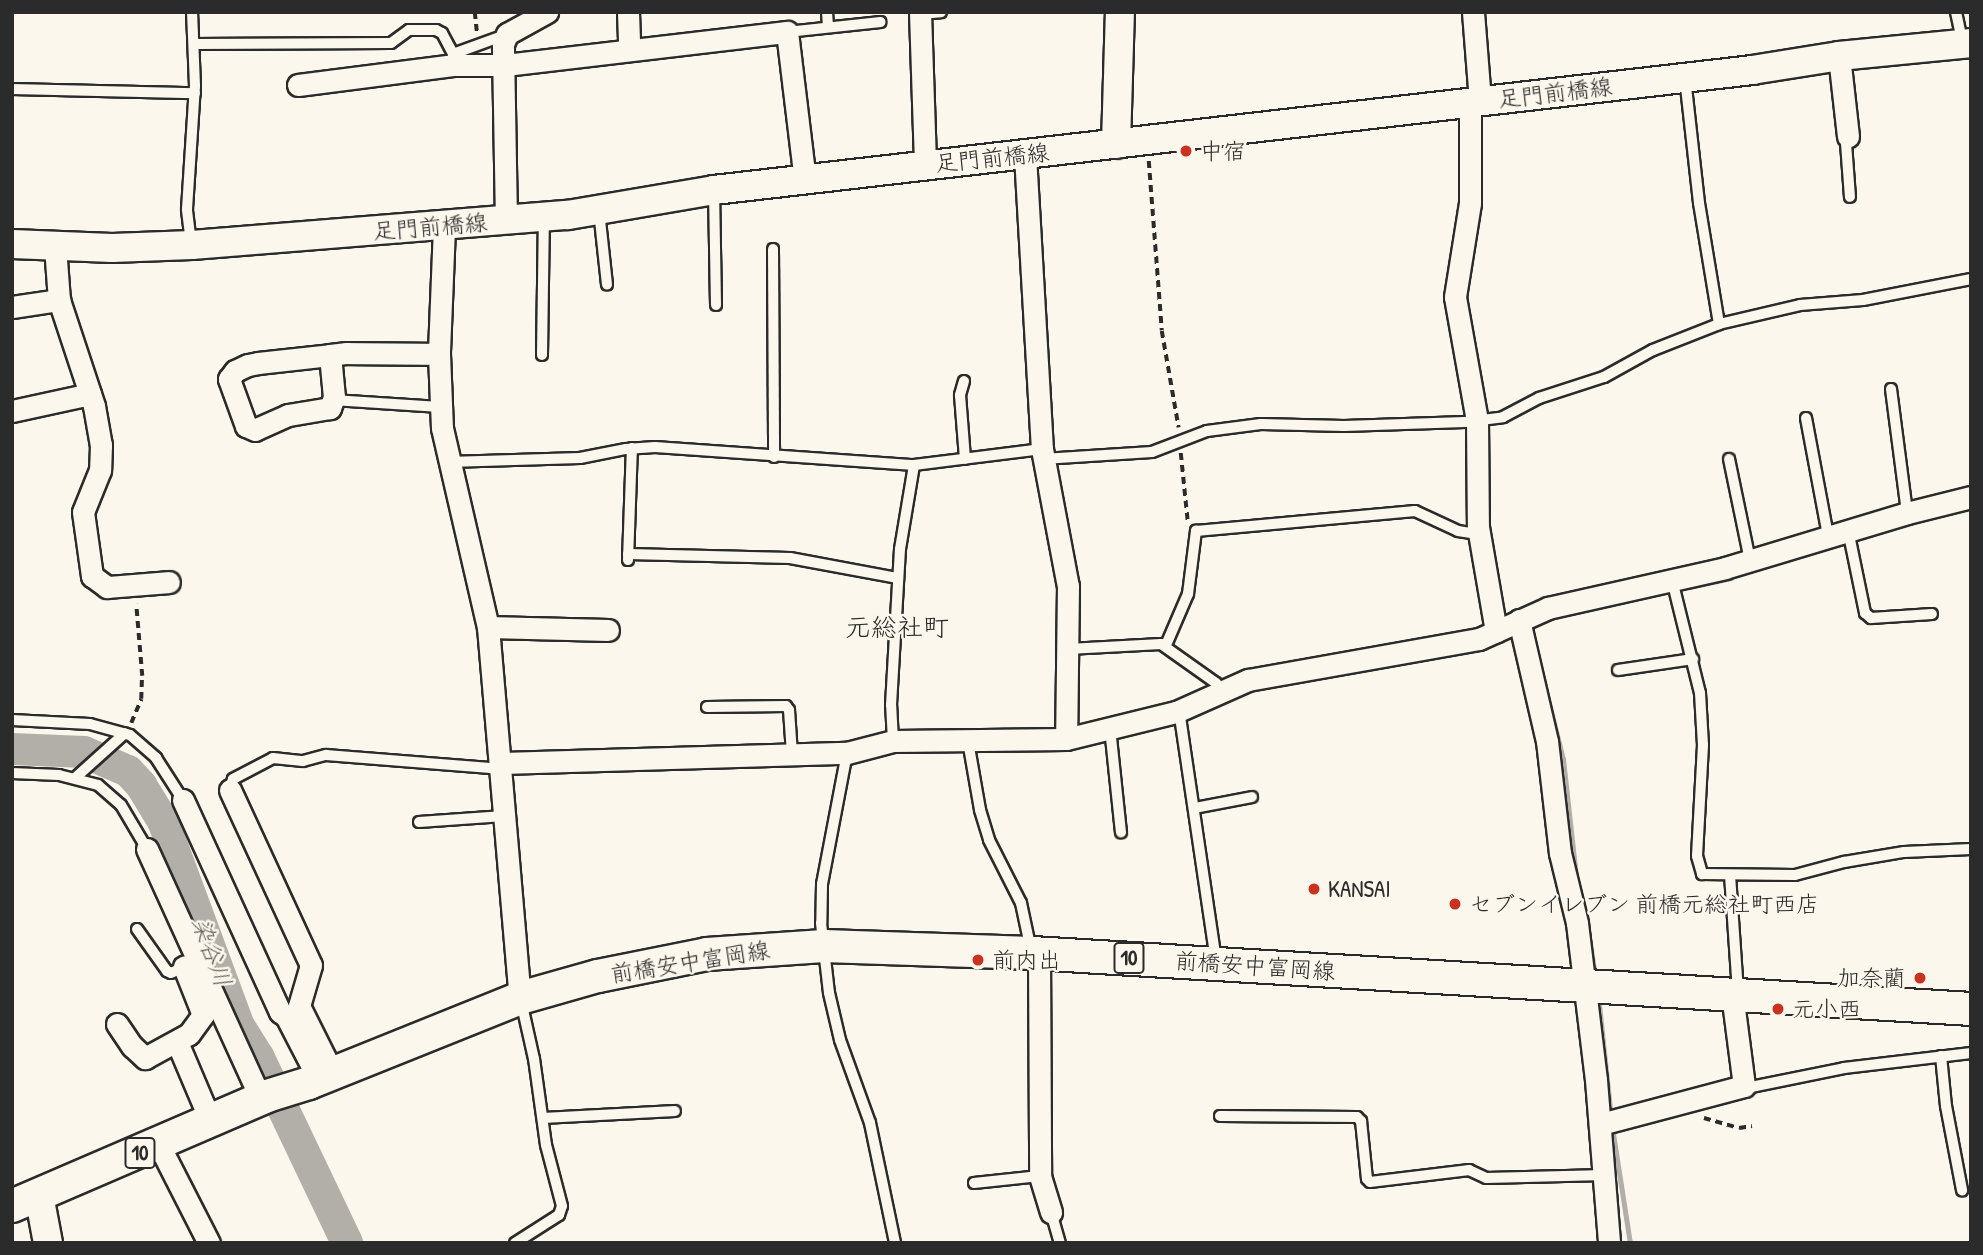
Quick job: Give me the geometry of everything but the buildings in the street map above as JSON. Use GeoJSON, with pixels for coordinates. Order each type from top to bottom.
{"type":"FeatureCollection","features":[{"type":"Feature","properties":{"kind":"main road"},"geometry":{"type":"LineString","coordinates":[[1116,144],[1120,12]]}},
{"type":"Feature","properties":{"kind":"main road","name":"足門前橋線"},"geometry":{"type":"LineString","coordinates":[[12,244],[192,246],[506,221],[599,211],[715,190],[1967,43]]}},
{"type":"Feature","properties":{"kind":"main road","name":"前橋安中富岡線"},"geometry":{"type":"LineString","coordinates":[[319,1078],[520,998],[598,976],[676,959],[824,946],[1036,953],[1971,1009]]}},
{"type":"Feature","properties":{"kind":"main road","name":"10"},"geometry":{"type":"LineString","coordinates":[[26,1200],[264,1098],[319,1078]]}},
{"type":"Feature","properties":{"kind":"main road"},"geometry":{"type":"LineString","coordinates":[[26,1200],[48,1243]]}},
{"type":"Feature","properties":{"kind":"street"},"geometry":{"type":"LineString","coordinates":[[506,221],[503,44],[520,23],[547,12]]}},
{"type":"Feature","properties":{"kind":"street"},"geometry":{"type":"LineString","coordinates":[[628,12],[629,50]]}},
{"type":"Feature","properties":{"kind":"street"},"geometry":{"type":"LineString","coordinates":[[1473,12],[1475,102],[1469,203],[1455,297],[1477,420],[1478,534],[1496,631]]}},
{"type":"Feature","properties":{"kind":"street"},"geometry":{"type":"LineString","coordinates":[[925,166],[927,13]]}},
{"type":"Feature","properties":{"kind":"street"},"geometry":{"type":"LineString","coordinates":[[298,85],[454,59],[505,65],[787,32],[805,181]]}},
{"type":"Feature","properties":{"kind":"street"},"geometry":{"type":"LineString","coordinates":[[1839,56],[1848,136]]}},
{"type":"Feature","properties":{"kind":"street"},"geometry":{"type":"LineString","coordinates":[[1025,155],[1043,454],[1068,586],[1066,739]]}},
{"type":"Feature","properties":{"kind":"street"},"geometry":{"type":"LineString","coordinates":[[444,227],[439,354],[440,407],[448,462],[488,627],[502,763],[520,998]]}},
{"type":"Feature","properties":{"kind":"street"},"geometry":{"type":"LineString","coordinates":[[55,246],[59,300],[97,416],[102,456],[100,470],[83,512],[91,571],[95,580],[103,586],[169,582]]}},
{"type":"Feature","properties":{"kind":"street"},"geometry":{"type":"LineString","coordinates":[[12,307],[59,300]]}},
{"type":"Feature","properties":{"kind":"street"},"geometry":{"type":"LineString","coordinates":[[330,355],[333,400],[325,411],[288,415],[265,427],[251,429],[242,419],[229,379],[235,371],[248,365],[330,355],[439,354]]}},
{"type":"Feature","properties":{"kind":"street"},"geometry":{"type":"LineString","coordinates":[[12,411],[90,394]]}},
{"type":"Feature","properties":{"kind":"street"},"geometry":{"type":"LineString","coordinates":[[502,763],[847,753],[893,741],[1066,739],[1179,710],[1221,690],[1265,677],[1479,639],[1548,608],[1750,561],[1907,513],[1971,497]]}},
{"type":"Feature","properties":{"kind":"street"},"geometry":{"type":"LineString","coordinates":[[1519,620],[1547,741],[1560,853],[1577,923],[1601,1124],[1609,1243]]}},
{"type":"Feature","properties":{"kind":"street"},"geometry":{"type":"LineString","coordinates":[[488,627],[608,630]]}},
{"type":"Feature","properties":{"kind":"street"},"geometry":{"type":"LineString","coordinates":[[230,790],[311,965],[299,1006],[319,1078]]}},
{"type":"Feature","properties":{"kind":"street"},"geometry":{"type":"LineString","coordinates":[[183,800],[280,1012],[286,1016],[319,1078]]}},
{"type":"Feature","properties":{"kind":"street"},"geometry":{"type":"LineString","coordinates":[[147,849],[264,1098]]}},
{"type":"Feature","properties":{"kind":"street"},"geometry":{"type":"LineString","coordinates":[[1036,953],[1040,1176],[1051,1212]]}},
{"type":"Feature","properties":{"kind":"street"},"geometry":{"type":"LineString","coordinates":[[117,1024],[132,1046],[145,1058],[177,1042],[196,1027],[203,1015],[184,967]]}},
{"type":"Feature","properties":{"kind":"street"},"geometry":{"type":"LineString","coordinates":[[1601,1124],[1677,1106],[1744,1086],[1735,995]]}},
{"type":"Feature","properties":{"kind":"street"},"geometry":{"type":"LineString","coordinates":[[177,1042],[211,1122]]}},
{"type":"Feature","properties":{"kind":"street"},"geometry":{"type":"LineString","coordinates":[[159,1145],[209,1243]]}},
{"type":"Feature","properties":{"kind":"lane"},"geometry":{"type":"LineString","coordinates":[[192,12],[195,93],[187,209],[192,246]]}},
{"type":"Feature","properties":{"kind":"lane"},"geometry":{"type":"LineString","coordinates":[[827,12],[828,27]]}},
{"type":"Feature","properties":{"kind":"lane"},"geometry":{"type":"LineString","coordinates":[[1956,12],[1967,43]]}},
{"type":"Feature","properties":{"kind":"lane"},"geometry":{"type":"LineString","coordinates":[[787,32],[880,22]]}},
{"type":"Feature","properties":{"kind":"lane"},"geometry":{"type":"LineString","coordinates":[[194,44],[391,43],[408,30],[436,30],[442,33],[454,59],[520,23]]}},
{"type":"Feature","properties":{"kind":"lane"},"geometry":{"type":"LineString","coordinates":[[1685,78],[1699,203],[1719,324]]}},
{"type":"Feature","properties":{"kind":"lane"},"geometry":{"type":"LineString","coordinates":[[12,89],[195,93]]}},
{"type":"Feature","properties":{"kind":"lane"},"geometry":{"type":"LineString","coordinates":[[1848,136],[1846,143],[1850,197]]}},
{"type":"Feature","properties":{"kind":"lane"},"geometry":{"type":"LineString","coordinates":[[715,190],[716,305]]}},
{"type":"Feature","properties":{"kind":"lane"},"geometry":{"type":"LineString","coordinates":[[599,211],[607,285]]}},
{"type":"Feature","properties":{"kind":"lane"},"geometry":{"type":"LineString","coordinates":[[542,355],[544,217]]}},
{"type":"Feature","properties":{"kind":"lane"},"geometry":{"type":"LineString","coordinates":[[774,249],[774,457]]}},
{"type":"Feature","properties":{"kind":"lane"},"geometry":{"type":"LineString","coordinates":[[448,462],[580,458],[655,446],[774,457],[914,465],[1043,454],[1152,452],[1181,438],[1215,429],[1261,424],[1345,426],[1503,417],[1539,398],[1604,377],[1653,350],[1719,324],[1800,305],[1863,300],[1971,279]]}},
{"type":"Feature","properties":{"kind":"lane"},"geometry":{"type":"LineString","coordinates":[[964,381],[960,395],[965,459]]}},
{"type":"Feature","properties":{"kind":"lane"},"geometry":{"type":"LineString","coordinates":[[1891,389],[1907,513]]}},
{"type":"Feature","properties":{"kind":"lane"},"geometry":{"type":"LineString","coordinates":[[333,400],[440,407]]}},
{"type":"Feature","properties":{"kind":"lane"},"geometry":{"type":"LineString","coordinates":[[1806,418],[1838,533],[1865,613],[1871,618],[1932,614]]}},
{"type":"Feature","properties":{"kind":"lane"},"geometry":{"type":"LineString","coordinates":[[632,448],[628,557],[790,558],[898,578]]}},
{"type":"Feature","properties":{"kind":"lane"},"geometry":{"type":"LineString","coordinates":[[1728,459],[1750,561]]}},
{"type":"Feature","properties":{"kind":"lane"},"geometry":{"type":"LineString","coordinates":[[893,741],[891,705],[898,578],[914,465]]}},
{"type":"Feature","properties":{"kind":"lane"},"geometry":{"type":"LineString","coordinates":[[1166,645],[1188,594],[1196,531],[1415,511],[1458,531],[1478,534]]}},
{"type":"Feature","properties":{"kind":"lane"},"geometry":{"type":"LineString","coordinates":[[1672,580],[1700,693],[1703,734],[1697,865],[1702,874],[1795,875],[1844,862],[1904,852],[1971,849]]}},
{"type":"Feature","properties":{"kind":"lane"},"geometry":{"type":"LineString","coordinates":[[1068,649],[1166,645],[1216,682],[1221,690]]}},
{"type":"Feature","properties":{"kind":"lane"},"geometry":{"type":"LineString","coordinates":[[1618,670],[1692,659]]}},
{"type":"Feature","properties":{"kind":"lane"},"geometry":{"type":"LineString","coordinates":[[707,707],[786,706],[789,710],[792,754]]}},
{"type":"Feature","properties":{"kind":"lane"},"geometry":{"type":"LineString","coordinates":[[1179,710],[1216,964]]}},
{"type":"Feature","properties":{"kind":"lane"},"geometry":{"type":"LineString","coordinates":[[12,720],[90,724],[121,735],[156,758],[183,800]]}},
{"type":"Feature","properties":{"kind":"lane"},"geometry":{"type":"LineString","coordinates":[[1110,728],[1121,832]]}},
{"type":"Feature","properties":{"kind":"lane"},"geometry":{"type":"LineString","coordinates":[[77,776],[121,735]]}},
{"type":"Feature","properties":{"kind":"lane"},"geometry":{"type":"LineString","coordinates":[[968,741],[979,810],[989,839],[1021,903],[1036,953]]}},
{"type":"Feature","properties":{"kind":"lane"},"geometry":{"type":"LineString","coordinates":[[847,753],[822,884],[824,946],[829,993],[837,1028],[870,1123],[895,1243]]}},
{"type":"Feature","properties":{"kind":"lane"},"geometry":{"type":"LineString","coordinates":[[230,790],[233,779],[273,758],[303,761],[326,755],[493,768],[502,763]]}},
{"type":"Feature","properties":{"kind":"lane"},"geometry":{"type":"LineString","coordinates":[[12,773],[77,776],[98,785],[115,798],[147,849]]}},
{"type":"Feature","properties":{"kind":"lane"},"geometry":{"type":"LineString","coordinates":[[1195,807],[1252,797]]}},
{"type":"Feature","properties":{"kind":"lane"},"geometry":{"type":"LineString","coordinates":[[419,822],[504,816]]}},
{"type":"Feature","properties":{"kind":"lane"},"geometry":{"type":"LineString","coordinates":[[1730,875],[1735,995]]}},
{"type":"Feature","properties":{"kind":"lane"},"geometry":{"type":"LineString","coordinates":[[137,929],[167,971],[171,973],[184,967]]}},
{"type":"Feature","properties":{"kind":"lane"},"geometry":{"type":"LineString","coordinates":[[515,1243],[562,1211],[520,998]]}},
{"type":"Feature","properties":{"kind":"lane"},"geometry":{"type":"LineString","coordinates":[[1744,1086],[1751,1087],[1844,1068],[1971,1053]]}},
{"type":"Feature","properties":{"kind":"lane"},"geometry":{"type":"LineString","coordinates":[[1941,1056],[1946,1106],[1962,1190]]}},
{"type":"Feature","properties":{"kind":"lane"},"geometry":{"type":"LineString","coordinates":[[543,1118],[675,1111]]}},
{"type":"Feature","properties":{"kind":"lane"},"geometry":{"type":"LineString","coordinates":[[1220,1116],[1357,1117],[1361,1121],[1367,1179],[1370,1182],[1469,1170],[1486,1178],[1605,1175]]}},
{"type":"Feature","properties":{"kind":"lane"},"geometry":{"type":"LineString","coordinates":[[974,1183],[1040,1176]]}},
{"type":"Feature","properties":{"kind":"lane"},"geometry":{"type":"LineString","coordinates":[[1051,1212],[1060,1243]]}},
{"type":"Feature","properties":{"kind":"path"},"geometry":{"type":"LineString","coordinates":[[475,12],[481,44]]}},
{"type":"Feature","properties":{"kind":"path"},"geometry":{"type":"LineString","coordinates":[[1148,140],[1162,331],[1181,438],[1184,509],[1186,519],[1196,531]]}},
{"type":"Feature","properties":{"kind":"path"},"geometry":{"type":"LineString","coordinates":[[121,735],[138,708],[142,676],[138,611],[131,585]]}},
{"type":"Feature","properties":{"kind":"path"},"geometry":{"type":"LineString","coordinates":[[1677,1106],[1681,1111],[1735,1127],[1752,1126]]}},
{"type":"Feature","properties":{"kind":"waterway"},"geometry":{"type":"LineString","coordinates":[[1689,587],[1731,578]]}},
{"type":"Feature","properties":{"kind":"waterway"},"geometry":{"type":"LineString","coordinates":[[1543,679],[1563,759],[1576,876]]}},
{"type":"Feature","properties":{"kind":"waterway","name":"染谷川"},"geometry":{"type":"LineString","coordinates":[[12,749],[84,752],[128,771],[141,785],[163,821],[239,1026],[258,1056],[347,1243]]}},
{"type":"Feature","properties":{"kind":"waterway"},"geometry":{"type":"LineString","coordinates":[[1586,919],[1595,975]]}},
{"type":"Feature","properties":{"kind":"waterway"},"geometry":{"type":"LineString","coordinates":[[1598,995],[1611,1118]]}},
{"type":"Feature","properties":{"kind":"waterway"},"geometry":{"type":"LineString","coordinates":[[1612,1127],[1630,1243]]}},
{"type":"Feature","properties":{"kind":"place","name":"中宿"},"geometry":{"type":"Point","coordinates":[1186,151]}},
{"type":"Feature","properties":{"kind":"place","name":"KANSAI"},"geometry":{"type":"Point","coordinates":[1314,889]}},
{"type":"Feature","properties":{"kind":"place","name":"セブンイレブン 前橋元総社町西店"},"geometry":{"type":"Point","coordinates":[1455,904]}},
{"type":"Feature","properties":{"kind":"place","name":"前内出"},"geometry":{"type":"Point","coordinates":[978,960]}},
{"type":"Feature","properties":{"kind":"place","name":"加奈藺"},"geometry":{"type":"Point","coordinates":[1920,978]}},
{"type":"Feature","properties":{"kind":"place","name":"元小西"},"geometry":{"type":"Point","coordinates":[1778,1009]}},
{"type":"Feature","properties":{"kind":"district","name":"元総社町"},"geometry":{"type":"Point","coordinates":[897,627]}}]}
